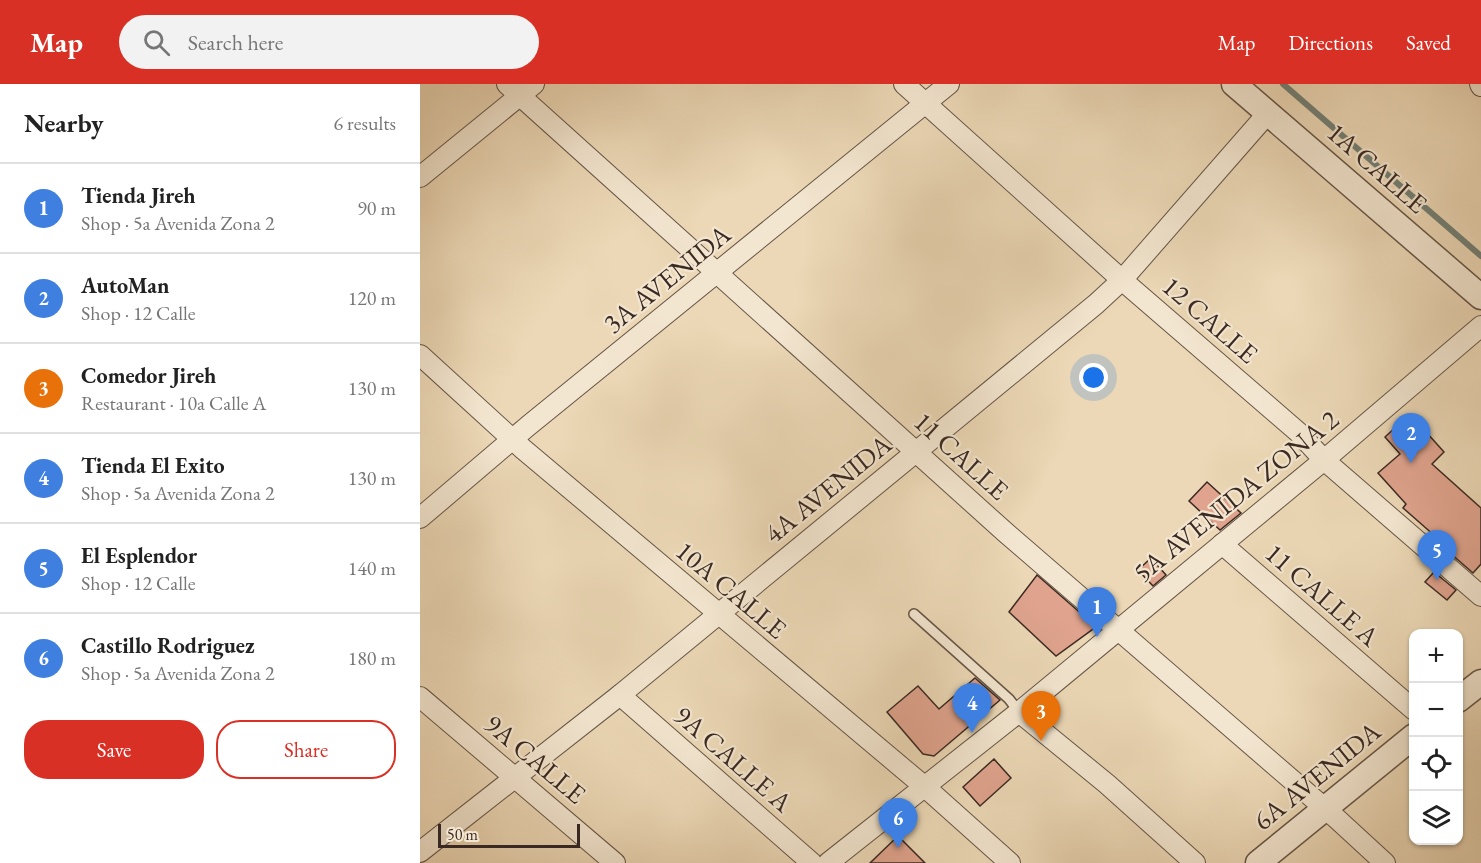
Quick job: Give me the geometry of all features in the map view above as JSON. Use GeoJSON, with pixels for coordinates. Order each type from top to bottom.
{"type":"FeatureCollection","features":[{"type":"Feature","properties":{"kind":"street","name":"12 CALLE"},"geometry":{"type":"LineString","coordinates":[[904,84],[1122,280],[1289,425],[1324,460],[1481,596]]}},
{"type":"Feature","properties":{"kind":"street","name":"3A AVENIDA"},"geometry":{"type":"LineString","coordinates":[[420,518],[949,84]]}},
{"type":"Feature","properties":{"kind":"street","name":"1A CALLE"},"geometry":{"type":"LineString","coordinates":[[1234,84],[1481,297]]}},
{"type":"Feature","properties":{"kind":"street"},"geometry":{"type":"LineString","coordinates":[[420,177],[521,88]]}},
{"type":"Feature","properties":{"kind":"street","name":"11 CALLE"},"geometry":{"type":"LineString","coordinates":[[521,88],[717,273],[1005,532],[1118,628],[1385,863]]}},
{"type":"Feature","properties":{"kind":"street","name":"4A AVENIDA"},"geometry":{"type":"LineString","coordinates":[[420,852],[620,695],[1068,329],[1122,280],[1268,113]]}},
{"type":"Feature","properties":{"kind":"street","name":"5A AVENIDA ZONA 2"},"geometry":{"type":"LineString","coordinates":[[828,863],[1019,712],[1324,460],[1481,326]]}},
{"type":"Feature","properties":{"kind":"street","name":"10A CALLE"},"geometry":{"type":"LineString","coordinates":[[420,355],[513,440],[925,787],[1010,863]]}},
{"type":"Feature","properties":{"kind":"street","name":"11 CALLE A"},"geometry":{"type":"LineString","coordinates":[[1222,544],[1409,707]]}},
{"type":"Feature","properties":{"kind":"street"},"geometry":{"type":"LineString","coordinates":[[1463,696],[1481,682]]}},
{"type":"Feature","properties":{"kind":"street","name":"9A CALLE A"},"geometry":{"type":"LineString","coordinates":[[620,695],[812,863]]}},
{"type":"Feature","properties":{"kind":"street","name":"9A CALLE"},"geometry":{"type":"LineString","coordinates":[[420,697],[615,863]]}},
{"type":"Feature","properties":{"kind":"street"},"geometry":{"type":"LineString","coordinates":[[1463,713],[1481,699]]}},
{"type":"Feature","properties":{"kind":"street"},"geometry":{"type":"LineString","coordinates":[[1019,712],[1107,784],[1195,863]]}},
{"type":"Feature","properties":{"kind":"street","name":"6A AVENIDA"},"geometry":{"type":"LineString","coordinates":[[1280,863],[1412,737]]}},
{"type":"Feature","properties":{"kind":"street","name":"6A AVENIDA"},"geometry":{"type":"LineString","coordinates":[[1258,863],[1409,757]]}},
{"type":"Feature","properties":{"kind":"lane"},"geometry":{"type":"LineString","coordinates":[[914,614],[1009,699],[1019,712]]}},
{"type":"Feature","properties":{"kind":"building"},"geometry":{"type":"Polygon","coordinates":[[[1410,414],[1444,452],[1432,464],[1481,508],[1481,564],[1473,573],[1450,553],[1452,551],[1403,508],[1406,504],[1378,473],[1400,454],[1385,437],[1410,414]]]}},
{"type":"Feature","properties":{"kind":"building"},"geometry":{"type":"Polygon","coordinates":[[[1207,482],[1241,513],[1220,530],[1189,501],[1207,482]]]}},
{"type":"Feature","properties":{"kind":"building"},"geometry":{"type":"Polygon","coordinates":[[[1151,558],[1166,575],[1153,586],[1138,570],[1151,558]]]}},
{"type":"Feature","properties":{"kind":"building"},"geometry":{"type":"Polygon","coordinates":[[[1434,572],[1456,590],[1447,600],[1425,582],[1434,572]]]}},
{"type":"Feature","properties":{"kind":"building"},"geometry":{"type":"Polygon","coordinates":[[[1037,575],[1093,624],[1093,629],[1056,656],[1009,612],[1037,575]]]}},
{"type":"Feature","properties":{"kind":"building"},"geometry":{"type":"Polygon","coordinates":[[[975,678],[1000,700],[934,756],[923,754],[887,712],[918,686],[939,709],[975,678]]]}},
{"type":"Feature","properties":{"kind":"building"},"geometry":{"type":"Polygon","coordinates":[[[994,759],[1011,778],[980,806],[963,787],[994,759]]]}},
{"type":"Feature","properties":{"kind":"building"},"geometry":{"type":"Polygon","coordinates":[[[898,836],[925,863],[870,863],[898,836]]]}},
{"type":"Feature","properties":{"kind":"waterway"},"geometry":{"type":"LineString","coordinates":[[1283,84],[1481,256]]}},
{"type":"Feature","properties":{"kind":"place","name":"AutoMan"},"geometry":{"type":"Point","coordinates":[1411,463]}},
{"type":"Feature","properties":{"kind":"place","name":"El Esplendor"},"geometry":{"type":"Point","coordinates":[1437,580]}},
{"type":"Feature","properties":{"kind":"place","name":"Tienda Jireh"},"geometry":{"type":"Point","coordinates":[1097,637]}},
{"type":"Feature","properties":{"kind":"place","name":"Tienda El Exito"},"geometry":{"type":"Point","coordinates":[972,733]}},
{"type":"Feature","properties":{"kind":"place","name":"Comedor Jireh"},"geometry":{"type":"Point","coordinates":[1041,741]}},
{"type":"Feature","properties":{"kind":"place","name":"Castillo Rodriguez"},"geometry":{"type":"Point","coordinates":[898,848]}}]}
